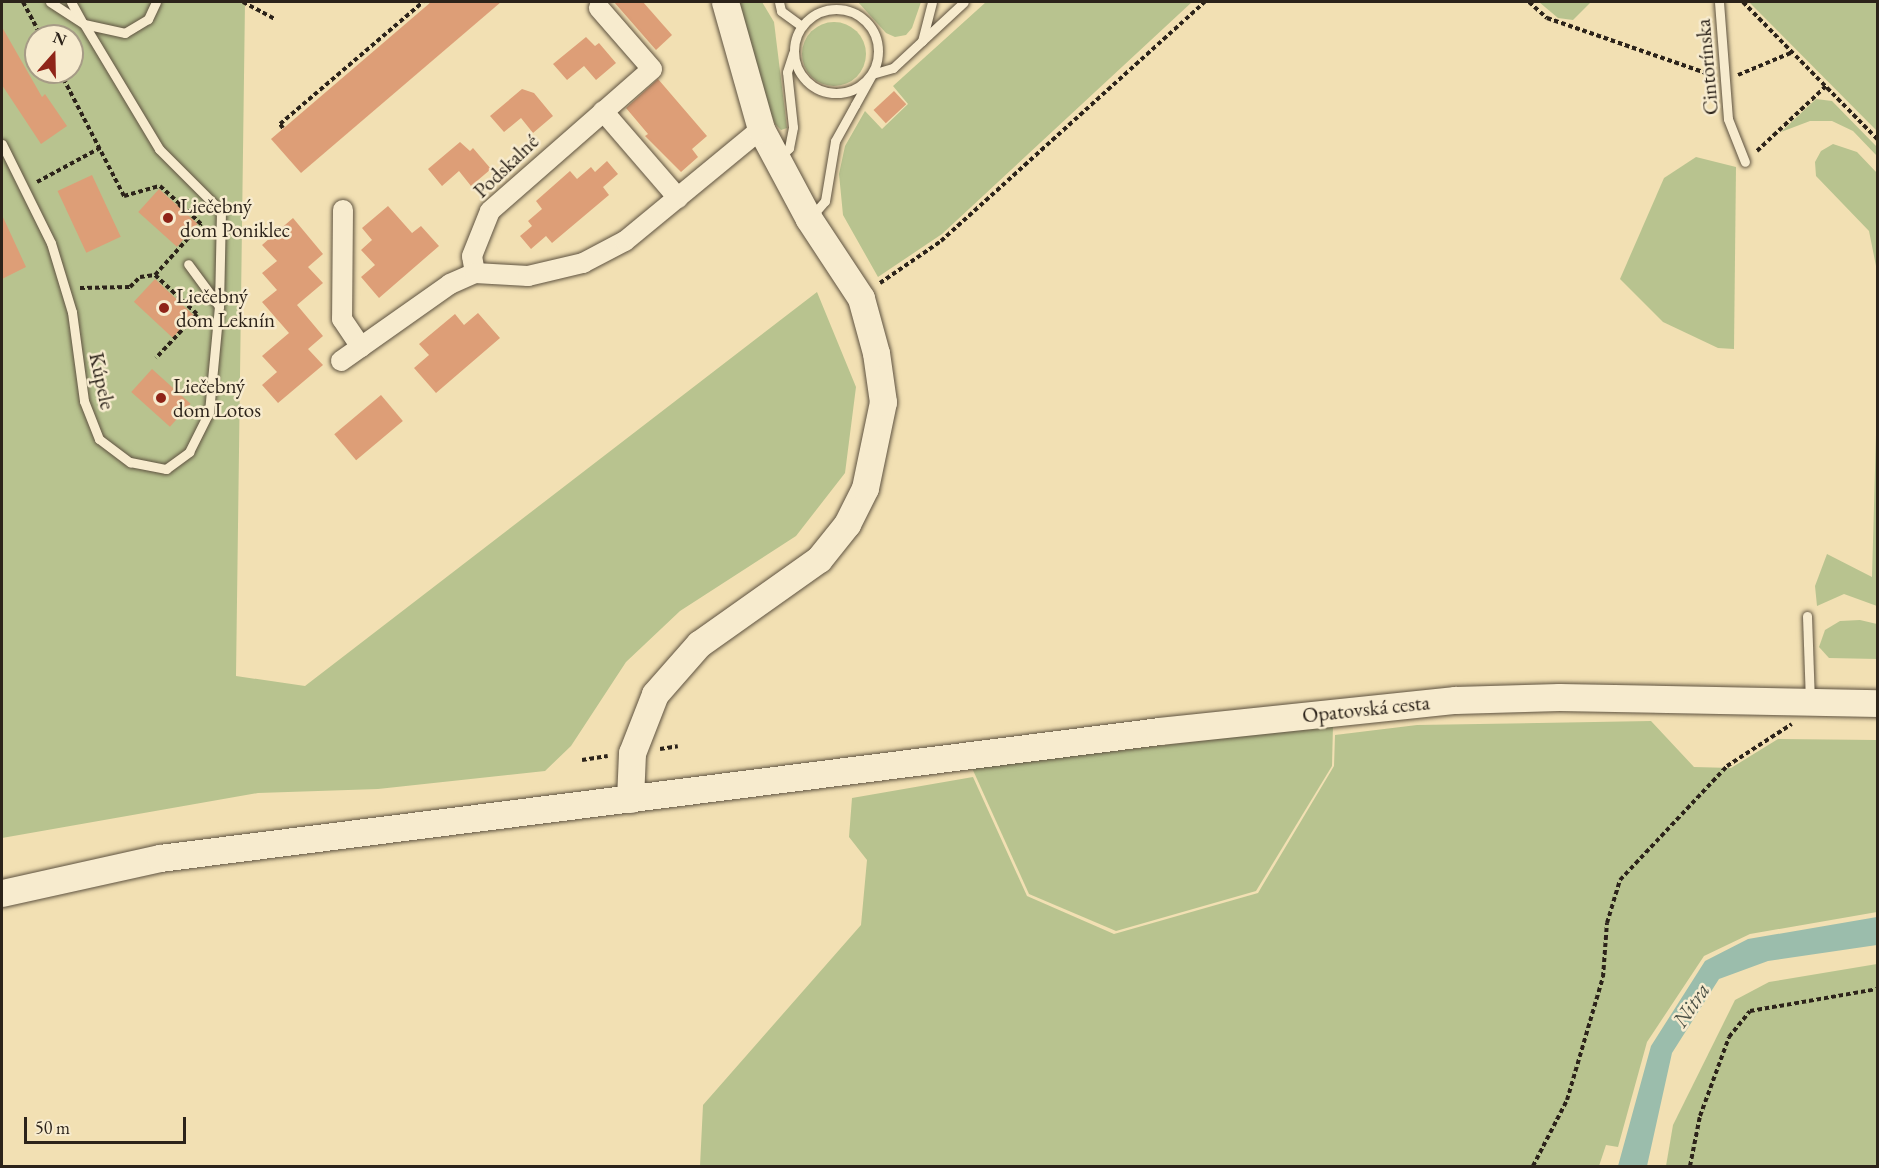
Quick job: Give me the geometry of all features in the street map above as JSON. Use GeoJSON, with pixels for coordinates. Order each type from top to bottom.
{"type":"FeatureCollection","features":[{"type":"Feature","properties":{"kind":"street"},"geometry":{"type":"LineString","coordinates":[[630,799],[632,753],[655,694],[699,644],[819,559],[847,524],[865,488],[883,402],[876,352],[859,295],[809,219],[776,161],[761,129],[725,2]]}},
{"type":"Feature","properties":{"kind":"street","name":"Podskalné"},"geometry":{"type":"LineString","coordinates":[[475,273],[472,256],[490,211],[652,69],[599,8]]}},
{"type":"Feature","properties":{"kind":"street"},"geometry":{"type":"LineString","coordinates":[[603,111],[678,198]]}},
{"type":"Feature","properties":{"kind":"street"},"geometry":{"type":"LineString","coordinates":[[341,361],[450,284],[475,273],[528,276],[582,263],[625,241],[761,129]]}},
{"type":"Feature","properties":{"kind":"street"},"geometry":{"type":"LineString","coordinates":[[343,210],[342,319],[361,346]]}},
{"type":"Feature","properties":{"kind":"street","name":"Opatovská cesta"},"geometry":{"type":"LineString","coordinates":[[2,892],[160,858],[858,769],[1455,700],[1559,697],[1878,703]]}},
{"type":"Feature","properties":{"kind":"lane"},"geometry":{"type":"LineString","coordinates":[[50,2],[84,24],[125,33],[148,19],[156,2]]}},
{"type":"Feature","properties":{"kind":"lane","name":"Kúpele"},"geometry":{"type":"LineString","coordinates":[[2,144],[26,188],[51,243],[72,312],[84,401],[99,439],[130,462],[166,469],[189,452],[209,412],[219,306],[221,211],[159,149],[71,2]]}},
{"type":"Feature","properties":{"kind":"lane"},"geometry":{"type":"LineString","coordinates":[[778,2],[781,11],[802,26]]}},
{"type":"Feature","properties":{"kind":"lane"},"geometry":{"type":"LineString","coordinates":[[922,41],[932,2]]}},
{"type":"Feature","properties":{"kind":"lane"},"geometry":{"type":"LineString","coordinates":[[794,51],[799,72],[814,88],[835,94],[856,89],[872,74],[893,68],[964,2]]}},
{"type":"Feature","properties":{"kind":"lane","name":"Cintorínska"},"geometry":{"type":"LineString","coordinates":[[1719,2],[1728,119],[1745,162]]}},
{"type":"Feature","properties":{"kind":"lane"},"geometry":{"type":"LineString","coordinates":[[776,161],[789,148],[793,127],[787,72],[802,26],[827,10],[844,6],[871,27],[878,42],[878,59],[835,141],[825,201],[809,219]]}},
{"type":"Feature","properties":{"kind":"lane"},"geometry":{"type":"LineString","coordinates":[[188,264],[219,306]]}},
{"type":"Feature","properties":{"kind":"lane"},"geometry":{"type":"LineString","coordinates":[[1808,616],[1810,702]]}},
{"type":"Feature","properties":{"kind":"path"},"geometry":{"type":"LineString","coordinates":[[23,2],[35,24]]}},
{"type":"Feature","properties":{"kind":"path"},"geometry":{"type":"LineString","coordinates":[[243,2],[275,20]]}},
{"type":"Feature","properties":{"kind":"path"},"geometry":{"type":"LineString","coordinates":[[283,128],[280,124],[294,116],[411,16],[423,2]]}},
{"type":"Feature","properties":{"kind":"path"},"geometry":{"type":"LineString","coordinates":[[859,295],[941,241],[1205,2]]}},
{"type":"Feature","properties":{"kind":"path"},"geometry":{"type":"LineString","coordinates":[[1529,2],[1547,18],[1726,80],[1793,52]]}},
{"type":"Feature","properties":{"kind":"path"},"geometry":{"type":"LineString","coordinates":[[1743,2],[1878,140]]}},
{"type":"Feature","properties":{"kind":"path"},"geometry":{"type":"LineString","coordinates":[[65,288],[130,286],[140,277],[155,275],[201,224],[160,186],[124,196],[66,84]]}},
{"type":"Feature","properties":{"kind":"path"},"geometry":{"type":"LineString","coordinates":[[1745,162],[1826,86]]}},
{"type":"Feature","properties":{"kind":"path"},"geometry":{"type":"LineString","coordinates":[[26,188],[100,148]]}},
{"type":"Feature","properties":{"kind":"path"},"geometry":{"type":"LineString","coordinates":[[155,275],[197,314],[156,358]]}},
{"type":"Feature","properties":{"kind":"path"},"geometry":{"type":"LineString","coordinates":[[1533,1167],[1567,1100],[1603,977],[1607,923],[1620,880],[1727,766],[1787,731],[1810,702]]}},
{"type":"Feature","properties":{"kind":"path"},"geometry":{"type":"LineString","coordinates":[[1690,1167],[1700,1116],[1729,1037],[1749,1011],[1878,989]]}},
{"type":"Feature","properties":{"kind":"green space"},"geometry":{"type":"Polygon","coordinates":[[[2,2],[245,2],[236,676],[305,686],[817,292],[856,387],[845,473],[796,536],[680,611],[626,662],[571,746],[545,771],[378,789],[258,793],[2,838],[2,2]]]}},
{"type":"Feature","properties":{"kind":"green space"},"geometry":{"type":"Polygon","coordinates":[[[739,2],[762,2],[774,22],[787,128],[781,130],[775,124],[752,65],[739,2]]]}},
{"type":"Feature","properties":{"kind":"green space"},"geometry":{"type":"Polygon","coordinates":[[[858,2],[921,2],[912,28],[906,35],[895,37],[886,33],[858,2]]]}},
{"type":"Feature","properties":{"kind":"green space"},"geometry":{"type":"Polygon","coordinates":[[[986,2],[1192,2],[942,234],[878,277],[843,215],[839,174],[845,146],[865,111],[882,129],[908,104],[893,86],[986,2]]]}},
{"type":"Feature","properties":{"kind":"green space"},"geometry":{"type":"Polygon","coordinates":[[[1539,2],[1591,2],[1573,20],[1558,18],[1539,2]]]}},
{"type":"Feature","properties":{"kind":"green space"},"geometry":{"type":"Polygon","coordinates":[[[1749,2],[1877,2],[1877,131],[1749,2]]]}},
{"type":"Feature","properties":{"kind":"green space"},"geometry":{"type":"Polygon","coordinates":[[[834,22],[852,28],[860,36],[866,54],[860,72],[852,80],[834,86],[816,80],[808,72],[802,54],[808,36],[816,28],[834,22]]]}},
{"type":"Feature","properties":{"kind":"green space"},"geometry":{"type":"Polygon","coordinates":[[[1816,99],[1832,101],[1877,147],[1877,156],[1853,131],[1832,121],[1810,121],[1781,132],[1816,99]]]}},
{"type":"Feature","properties":{"kind":"green space"},"geometry":{"type":"Polygon","coordinates":[[[1833,144],[1857,152],[1877,173],[1877,271],[1869,231],[1816,176],[1815,162],[1821,151],[1833,144]]]}},
{"type":"Feature","properties":{"kind":"green space"},"geometry":{"type":"Polygon","coordinates":[[[1696,157],[1736,167],[1734,349],[1718,348],[1663,322],[1620,279],[1664,178],[1696,157]]]}},
{"type":"Feature","properties":{"kind":"green space"},"geometry":{"type":"Polygon","coordinates":[[[1877,399],[1877,606],[1844,594],[1817,606],[1815,586],[1827,554],[1872,577],[1877,399]]]}},
{"type":"Feature","properties":{"kind":"green space"},"geometry":{"type":"Polygon","coordinates":[[[1860,620],[1877,624],[1877,659],[1829,658],[1819,647],[1825,630],[1840,621],[1860,620]]]}},
{"type":"Feature","properties":{"kind":"green space"},"geometry":{"type":"Polygon","coordinates":[[[1651,721],[1694,767],[1731,768],[1778,739],[1877,740],[1877,912],[1750,934],[1704,956],[1647,1042],[1618,1147],[1606,1145],[1599,1166],[700,1166],[703,1105],[861,925],[867,860],[849,837],[852,798],[973,777],[1027,896],[1114,934],[1258,893],[1334,766],[1335,735],[1417,725],[1651,721]]]}},
{"type":"Feature","properties":{"kind":"green space"},"geometry":{"type":"Polygon","coordinates":[[[1333,725],[1332,766],[1256,891],[1116,931],[1029,894],[972,768],[1333,725]]]}},
{"type":"Feature","properties":{"kind":"green space"},"geometry":{"type":"Polygon","coordinates":[[[1877,964],[1877,1166],[1666,1166],[1673,1125],[1735,1000],[1769,982],[1877,964]]]}},
{"type":"Feature","properties":{"kind":"water","name":"Nitra"},"geometry":{"type":"Polygon","coordinates":[[[1877,917],[1877,945],[1768,961],[1719,979],[1672,1053],[1647,1166],[1618,1166],[1651,1046],[1705,961],[1748,939],[1877,917]]]}},
{"type":"Feature","properties":{"kind":"building"},"geometry":{"type":"Polygon","coordinates":[[[431,2],[501,2],[301,173],[271,139],[431,2]]]}},
{"type":"Feature","properties":{"kind":"building"},"geometry":{"type":"Polygon","coordinates":[[[614,2],[643,2],[672,35],[656,50],[614,2]]]}},
{"type":"Feature","properties":{"kind":"building"},"geometry":{"type":"Polygon","coordinates":[[[2,27],[24,66],[24,84],[35,84],[42,97],[45,94],[67,126],[41,144],[2,85],[2,27]]]}},
{"type":"Feature","properties":{"kind":"building"},"geometry":{"type":"Polygon","coordinates":[[[586,37],[595,46],[599,43],[616,63],[596,80],[584,66],[567,80],[553,64],[586,37]]]}},
{"type":"Feature","properties":{"kind":"building"},"geometry":{"type":"Polygon","coordinates":[[[658,79],[707,136],[692,149],[698,157],[681,172],[645,136],[648,134],[626,108],[658,79]]]}},
{"type":"Feature","properties":{"kind":"building"},"geometry":{"type":"Polygon","coordinates":[[[522,89],[534,93],[553,116],[533,133],[521,118],[504,132],[490,116],[522,89]]]}},
{"type":"Feature","properties":{"kind":"building"},"geometry":{"type":"Polygon","coordinates":[[[894,91],[906,104],[886,123],[874,110],[894,91]]]}},
{"type":"Feature","properties":{"kind":"building"},"geometry":{"type":"Polygon","coordinates":[[[460,142],[470,151],[473,148],[491,169],[471,186],[459,171],[442,186],[428,169],[460,142]]]}},
{"type":"Feature","properties":{"kind":"building"},"geometry":{"type":"Polygon","coordinates":[[[607,161],[618,174],[603,187],[609,195],[552,243],[546,236],[531,249],[520,236],[532,226],[528,221],[542,209],[536,201],[570,171],[577,179],[591,167],[595,172],[607,161]]]}},
{"type":"Feature","properties":{"kind":"building"},"geometry":{"type":"Polygon","coordinates":[[[92,175],[121,237],[86,253],[58,191],[92,175]]]}},
{"type":"Feature","properties":{"kind":"building","name":"Liečebný dom Poniklec"},"geometry":{"type":"Polygon","coordinates":[[[159,189],[198,224],[177,247],[138,212],[159,189]]]}},
{"type":"Feature","properties":{"kind":"building"},"geometry":{"type":"Polygon","coordinates":[[[388,206],[412,233],[421,226],[439,246],[379,298],[361,277],[375,265],[361,250],[372,240],[362,228],[388,206]]]}},
{"type":"Feature","properties":{"kind":"building"},"geometry":{"type":"Polygon","coordinates":[[[2,215],[26,267],[2,279],[2,215]]]}},
{"type":"Feature","properties":{"kind":"building"},"geometry":{"type":"Polygon","coordinates":[[[293,218],[323,254],[308,267],[323,283],[297,305],[323,336],[308,349],[323,365],[278,403],[262,385],[277,372],[262,356],[289,333],[262,302],[277,290],[262,273],[277,261],[262,245],[293,218]]]}},
{"type":"Feature","properties":{"kind":"building","name":"Liečebný dom Leknín"},"geometry":{"type":"Polygon","coordinates":[[[155,279],[194,315],[173,338],[134,302],[155,279]]]}},
{"type":"Feature","properties":{"kind":"building"},"geometry":{"type":"Polygon","coordinates":[[[478,313],[500,338],[436,393],[414,368],[429,355],[419,344],[455,314],[464,325],[478,313]]]}},
{"type":"Feature","properties":{"kind":"building","name":"Liečebný dom Lotos"},"geometry":{"type":"Polygon","coordinates":[[[152,369],[191,404],[170,427],[131,392],[152,369]]]}},
{"type":"Feature","properties":{"kind":"building"},"geometry":{"type":"Polygon","coordinates":[[[381,395],[403,421],[356,460],[334,434],[381,395]]]}},
{"type":"Feature","properties":{"kind":"place","name":"Liečebný dom Poniklec"},"geometry":{"type":"Point","coordinates":[168,218]}},
{"type":"Feature","properties":{"kind":"place","name":"Liečebný dom Leknín"},"geometry":{"type":"Point","coordinates":[164,308]}},
{"type":"Feature","properties":{"kind":"place","name":"Liečebný dom Lotos"},"geometry":{"type":"Point","coordinates":[161,398]}}]}
